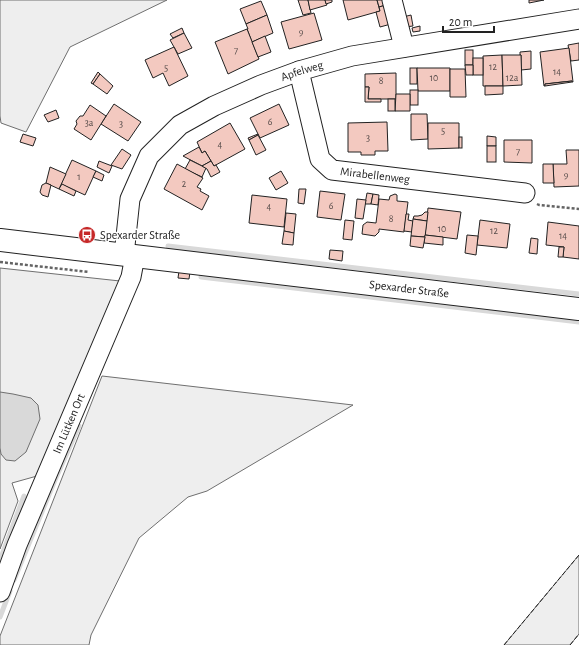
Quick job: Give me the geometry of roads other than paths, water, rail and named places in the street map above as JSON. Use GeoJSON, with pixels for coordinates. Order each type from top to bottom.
{"type":"FeatureCollection","features":[{"type":"Feature","properties":{"kind":"main road","name":"Spexarder Straße"},"geometry":{"type":"LineString","coordinates":[[0,240],[579,309]]}},
{"type":"Feature","properties":{"kind":"street"},"geometry":{"type":"LineString","coordinates":[[392,0],[404,47]]}},
{"type":"Feature","properties":{"kind":"street","name":"Apfelweg"},"geometry":{"type":"LineString","coordinates":[[129,255],[130,199],[149,156],[180,125],[214,106],[260,85],[298,71],[352,56],[579,19]]}},
{"type":"Feature","properties":{"kind":"street","name":"Mirabellenweg"},"geometry":{"type":"LineString","coordinates":[[298,71],[320,159],[332,170],[525,193]]}},
{"type":"Feature","properties":{"kind":"street","name":"Im Lütken Ort"},"geometry":{"type":"LineString","coordinates":[[0,592],[17,545],[131,277],[129,255]]}},
{"type":"Feature","properties":{"kind":"waterway"},"geometry":{"type":"LineString","coordinates":[[168,246],[579,294]]}},
{"type":"Feature","properties":{"kind":"waterway"},"geometry":{"type":"LineString","coordinates":[[201,277],[579,322]]}},
{"type":"Feature","properties":{"kind":"waterway"},"geometry":{"type":"LineString","coordinates":[[14,580],[79,426]]}},
{"type":"Feature","properties":{"kind":"waterway"},"geometry":{"type":"LineString","coordinates":[[0,560],[24,496]]}},
{"type":"Feature","properties":{"kind":"waterway"},"geometry":{"type":"LineString","coordinates":[[0,617],[10,591]]}},
{"type":"Feature","properties":{"kind":"place","name":"Spexarder Straße"},"geometry":{"type":"Point","coordinates":[87,235]}}]}
